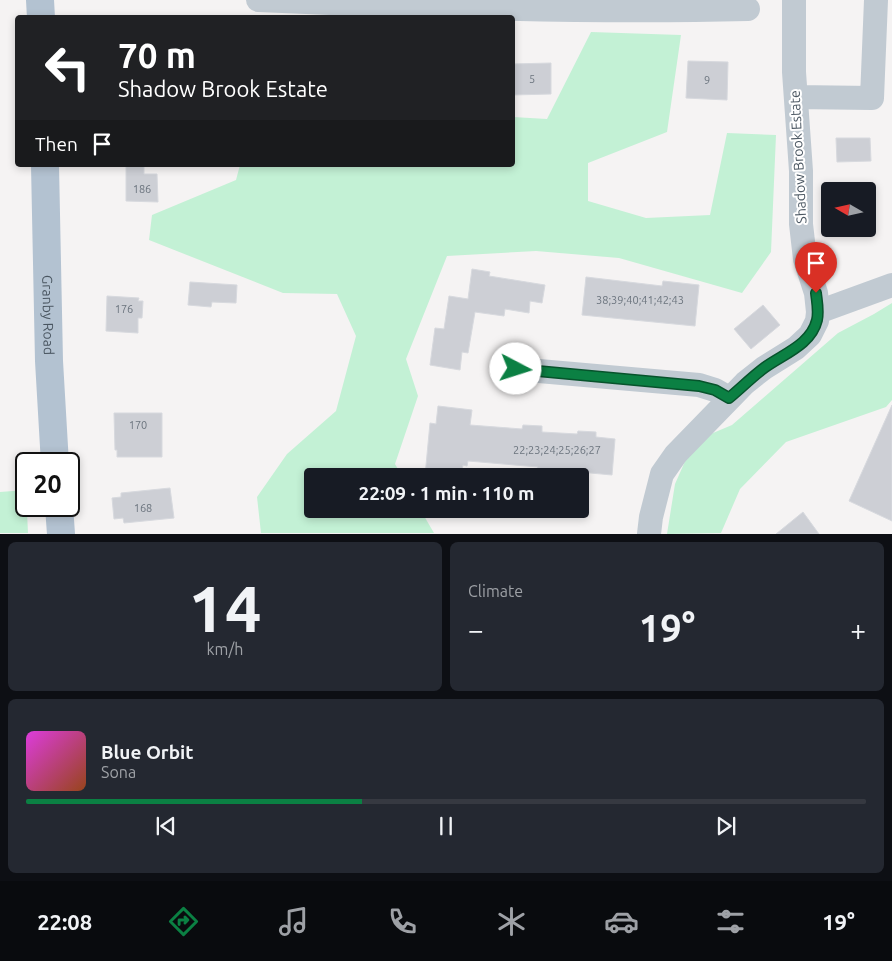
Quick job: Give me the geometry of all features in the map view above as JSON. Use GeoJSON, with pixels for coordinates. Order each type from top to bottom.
{"type":"FeatureCollection","features":[{"type":"Feature","properties":{"kind":"main road"},"geometry":{"type":"LineString","coordinates":[[40,0],[41,15]]}},
{"type":"Feature","properties":{"kind":"main road","name":"Granby Road"},"geometry":{"type":"LineString","coordinates":[[45,167],[49,361],[54,452]]}},
{"type":"Feature","properties":{"kind":"main road"},"geometry":{"type":"LineString","coordinates":[[60,517],[61,534]]}},
{"type":"Feature","properties":{"kind":"street"},"geometry":{"type":"LineString","coordinates":[[258,0],[522,10],[672,11],[748,9]]}},
{"type":"Feature","properties":{"kind":"street","name":"Shadow Brook Estate"},"geometry":{"type":"LineString","coordinates":[[649,534],[651,517],[662,474],[676,454],[729,398],[764,368],[796,348],[810,335],[817,321],[816,293],[805,259],[801,224],[801,171],[796,97],[794,0]]}},
{"type":"Feature","properties":{"kind":"street"},"geometry":{"type":"LineString","coordinates":[[796,97],[872,98],[876,0]]}},
{"type":"Feature","properties":{"kind":"street"},"geometry":{"type":"LineString","coordinates":[[818,312],[892,285]]}},
{"type":"Feature","properties":{"kind":"street"},"geometry":{"type":"LineString","coordinates":[[516,369],[699,386],[715,390],[729,398]]}},
{"type":"Feature","properties":{"kind":"green space"},"geometry":{"type":"Polygon","coordinates":[[[591,32],[681,35],[667,132],[588,163],[588,201],[646,218],[710,215],[727,133],[776,135],[771,252],[742,293],[619,258],[536,251],[447,256],[406,359],[418,396],[395,464],[397,468],[304,468],[304,518],[425,518],[434,533],[261,533],[257,497],[287,454],[336,411],[356,336],[337,294],[283,293],[149,240],[152,215],[236,180],[239,167],[515,167],[515,117],[547,119],[591,32]]]}},
{"type":"Feature","properties":{"kind":"green space"},"geometry":{"type":"Polygon","coordinates":[[[892,303],[892,400],[886,407],[786,442],[740,489],[721,533],[667,534],[675,484],[694,441],[732,425],[838,333],[892,303]]]}},
{"type":"Feature","properties":{"kind":"green space"},"geometry":{"type":"Polygon","coordinates":[[[15,491],[15,517],[27,517],[28,533],[0,533],[0,492],[15,491]]]}},
{"type":"Feature","properties":{"kind":"building"},"geometry":{"type":"Polygon","coordinates":[[[688,61],[728,62],[727,100],[686,98],[688,61]]]}},
{"type":"Feature","properties":{"kind":"building"},"geometry":{"type":"Polygon","coordinates":[[[551,63],[551,94],[515,95],[515,64],[551,63]]]}},
{"type":"Feature","properties":{"kind":"building"},"geometry":{"type":"Polygon","coordinates":[[[836,138],[870,138],[871,161],[837,162],[836,138]]]}},
{"type":"Feature","properties":{"kind":"building"},"geometry":{"type":"Polygon","coordinates":[[[126,167],[144,167],[144,174],[157,174],[158,202],[126,201],[126,167]]]}},
{"type":"Feature","properties":{"kind":"building"},"geometry":{"type":"Polygon","coordinates":[[[472,269],[490,272],[489,276],[545,285],[542,303],[530,301],[529,313],[505,309],[504,316],[475,312],[468,353],[462,352],[460,370],[430,365],[435,328],[444,329],[449,296],[468,299],[472,269]]]}},
{"type":"Feature","properties":{"kind":"building"},"geometry":{"type":"Polygon","coordinates":[[[586,277],[662,286],[663,281],[699,285],[695,326],[582,315],[586,277]]]}},
{"type":"Feature","properties":{"kind":"building"},"geometry":{"type":"Polygon","coordinates":[[[190,282],[237,285],[236,303],[212,302],[211,307],[188,305],[190,282]]]}},
{"type":"Feature","properties":{"kind":"building"},"geometry":{"type":"Polygon","coordinates":[[[107,296],[139,298],[138,301],[143,301],[142,318],[138,318],[138,333],[106,331],[107,296]]]}},
{"type":"Feature","properties":{"kind":"building"},"geometry":{"type":"Polygon","coordinates":[[[763,305],[780,325],[751,349],[734,329],[763,305]]]}},
{"type":"Feature","properties":{"kind":"building"},"geometry":{"type":"Polygon","coordinates":[[[892,405],[892,521],[849,501],[892,405]]]}},
{"type":"Feature","properties":{"kind":"building"},"geometry":{"type":"Polygon","coordinates":[[[438,406],[472,410],[470,425],[522,429],[523,425],[542,426],[542,432],[577,434],[578,431],[596,432],[596,437],[615,439],[612,475],[589,473],[589,468],[537,468],[468,461],[467,466],[463,465],[462,468],[426,468],[430,423],[436,424],[438,406]]]}},
{"type":"Feature","properties":{"kind":"building"},"geometry":{"type":"Polygon","coordinates":[[[114,413],[162,413],[162,457],[117,457],[117,450],[115,450],[114,413]]]}},
{"type":"Feature","properties":{"kind":"building"},"geometry":{"type":"Polygon","coordinates":[[[170,488],[174,518],[124,523],[123,518],[114,519],[112,498],[121,497],[121,493],[170,488]]]}},
{"type":"Feature","properties":{"kind":"building"},"geometry":{"type":"Polygon","coordinates":[[[803,512],[819,534],[776,534],[803,512]]]}},
{"type":"Feature","properties":{"kind":"route"},"geometry":{"type":"LineString","coordinates":[[516,369],[707,387],[729,398],[764,368],[796,348],[810,335],[817,321],[816,293]]}}]}
